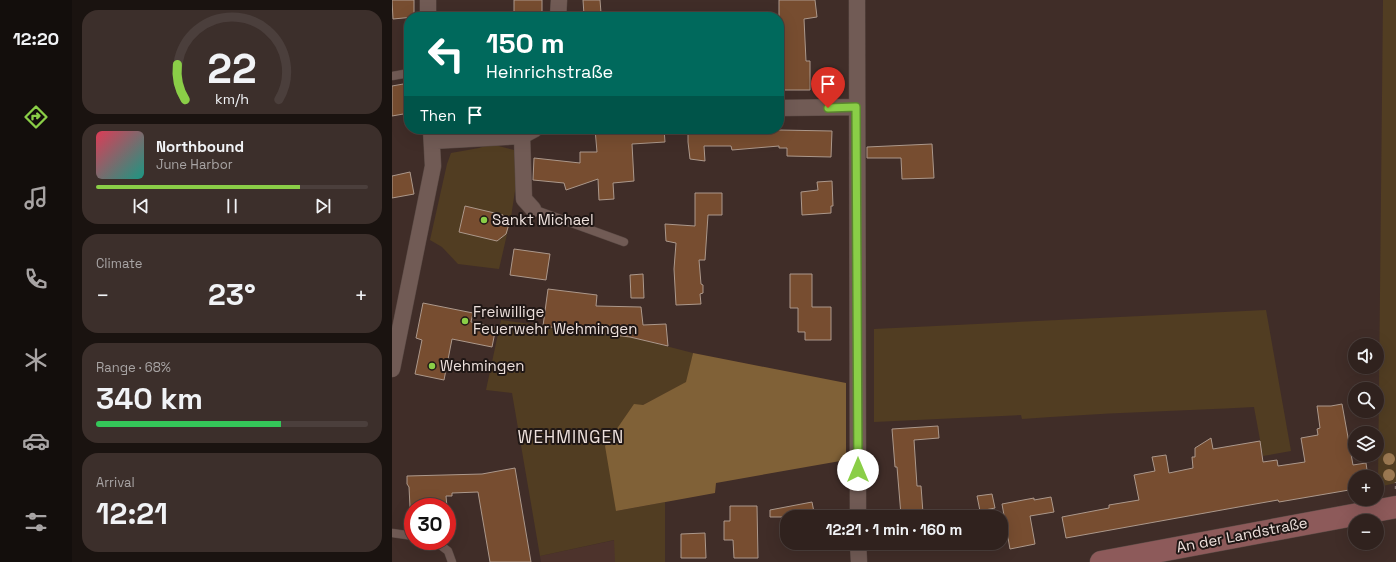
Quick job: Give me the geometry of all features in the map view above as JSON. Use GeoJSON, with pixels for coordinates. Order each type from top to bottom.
{"type":"FeatureCollection","features":[{"type":"Feature","properties":{"kind":"main road","name":"An der Landstraße"},"geometry":{"type":"LineString","coordinates":[[1101,562],[1396,507]]}},
{"type":"Feature","properties":{"kind":"street"},"geometry":{"type":"LineString","coordinates":[[428,0],[428,12]]}},
{"type":"Feature","properties":{"kind":"street"},"geometry":{"type":"LineString","coordinates":[[558,12],[559,0]]}},
{"type":"Feature","properties":{"kind":"street"},"geometry":{"type":"LineString","coordinates":[[857,0],[856,107],[858,510]]}},
{"type":"Feature","properties":{"kind":"street"},"geometry":{"type":"LineString","coordinates":[[784,108],[856,107]]}},
{"type":"Feature","properties":{"kind":"street"},"geometry":{"type":"LineString","coordinates":[[392,369],[433,166],[432,135],[464,134]]}},
{"type":"Feature","properties":{"kind":"street"},"geometry":{"type":"LineString","coordinates":[[529,134],[524,199],[533,209]]}},
{"type":"Feature","properties":{"kind":"street"},"geometry":{"type":"LineString","coordinates":[[858,550],[859,562]]}},
{"type":"Feature","properties":{"kind":"lane"},"geometry":{"type":"LineString","coordinates":[[392,76],[404,74]]}},
{"type":"Feature","properties":{"kind":"lane"},"geometry":{"type":"LineString","coordinates":[[533,209],[624,242]]}},
{"type":"Feature","properties":{"kind":"lane"},"geometry":{"type":"LineString","coordinates":[[392,533],[404,535]]}},
{"type":"Feature","properties":{"kind":"lane"},"geometry":{"type":"LineString","coordinates":[[447,550],[452,562]]}},
{"type":"Feature","properties":{"kind":"path"},"geometry":{"type":"LineString","coordinates":[[1396,482],[1396,489]]}},
{"type":"Feature","properties":{"kind":"shaded area"},"geometry":{"type":"Polygon","coordinates":[[[1383,0],[1396,0],[1396,483],[1384,486],[1384,470],[1378,470],[1378,462],[1384,462],[1384,426],[1379,426],[1379,418],[1384,418],[1384,382],[1379,382],[1379,374],[1384,374],[1384,338],[1380,338],[1383,0]]]}},
{"type":"Feature","properties":{"kind":"shaded area"},"geometry":{"type":"Polygon","coordinates":[[[491,144],[514,150],[520,158],[511,217],[499,269],[458,264],[442,247],[430,240],[447,164],[451,153],[479,148],[491,144]]]}},
{"type":"Feature","properties":{"kind":"shaded area"},"geometry":{"type":"Polygon","coordinates":[[[1266,310],[1291,451],[1263,456],[1254,407],[1022,419],[1021,415],[874,422],[874,329],[1266,310]]]}},
{"type":"Feature","properties":{"kind":"shaded area"},"geometry":{"type":"Polygon","coordinates":[[[501,320],[631,337],[693,353],[687,382],[643,405],[616,511],[665,502],[665,562],[615,562],[614,540],[540,556],[512,393],[486,390],[501,320]]]}},
{"type":"Feature","properties":{"kind":"shaded area"},"geometry":{"type":"Polygon","coordinates":[[[693,353],[846,383],[846,460],[716,483],[715,493],[616,511],[605,446],[634,404],[643,405],[686,382],[693,353]]]}},
{"type":"Feature","properties":{"kind":"shaded area"},"geometry":{"type":"Polygon","coordinates":[[[615,540],[615,562],[541,562],[540,556],[615,540]]]}},
{"type":"Feature","properties":{"kind":"building"},"geometry":{"type":"Polygon","coordinates":[[[392,0],[414,0],[414,12],[404,12],[404,18],[393,19],[392,0]]]}},
{"type":"Feature","properties":{"kind":"building"},"geometry":{"type":"Polygon","coordinates":[[[514,0],[542,0],[542,12],[514,12],[514,0]]]}},
{"type":"Feature","properties":{"kind":"building"},"geometry":{"type":"Polygon","coordinates":[[[583,0],[600,0],[601,12],[584,12],[583,0]]]}},
{"type":"Feature","properties":{"kind":"building"},"geometry":{"type":"Polygon","coordinates":[[[779,0],[815,0],[817,17],[804,19],[806,61],[810,61],[810,90],[784,90],[784,12],[779,12],[779,0]]]}},
{"type":"Feature","properties":{"kind":"building"},"geometry":{"type":"Polygon","coordinates":[[[404,84],[404,114],[392,116],[392,86],[404,84]]]}},
{"type":"Feature","properties":{"kind":"building"},"geometry":{"type":"Polygon","coordinates":[[[784,130],[832,131],[831,157],[787,156],[787,148],[779,148],[779,146],[732,150],[731,146],[704,146],[705,161],[690,159],[688,134],[784,134],[784,130]]]}},
{"type":"Feature","properties":{"kind":"building"},"geometry":{"type":"Polygon","coordinates":[[[595,134],[664,134],[665,142],[632,144],[634,181],[613,183],[614,199],[599,200],[598,179],[566,190],[564,183],[533,180],[534,158],[580,163],[580,152],[597,152],[595,134]]]}},
{"type":"Feature","properties":{"kind":"building"},"geometry":{"type":"Polygon","coordinates":[[[932,144],[934,178],[902,179],[901,158],[867,158],[867,147],[932,144]]]}},
{"type":"Feature","properties":{"kind":"building"},"geometry":{"type":"Polygon","coordinates":[[[410,172],[414,194],[392,198],[392,176],[410,172]]]}},
{"type":"Feature","properties":{"kind":"building"},"geometry":{"type":"Polygon","coordinates":[[[832,181],[833,206],[831,206],[831,213],[802,215],[801,192],[818,190],[817,182],[832,181]]]}},
{"type":"Feature","properties":{"kind":"building"},"geometry":{"type":"Polygon","coordinates":[[[695,193],[722,193],[722,215],[708,215],[705,260],[699,260],[701,284],[703,285],[703,293],[700,294],[701,304],[676,305],[674,269],[676,243],[666,241],[665,224],[695,226],[695,193]]]}},
{"type":"Feature","properties":{"kind":"building","name":"Sankt Michael"},"geometry":{"type":"Polygon","coordinates":[[[465,206],[503,215],[509,224],[506,234],[497,241],[459,232],[465,206]]]}},
{"type":"Feature","properties":{"kind":"building"},"geometry":{"type":"Polygon","coordinates":[[[514,249],[550,254],[546,280],[510,275],[514,249]]]}},
{"type":"Feature","properties":{"kind":"building"},"geometry":{"type":"Polygon","coordinates":[[[643,274],[644,298],[631,298],[630,275],[643,274]]]}},
{"type":"Feature","properties":{"kind":"building"},"geometry":{"type":"Polygon","coordinates":[[[790,274],[812,274],[812,307],[831,307],[831,340],[805,340],[805,332],[798,332],[798,308],[790,308],[790,274]]]}},
{"type":"Feature","properties":{"kind":"building"},"geometry":{"type":"Polygon","coordinates":[[[548,289],[597,295],[596,306],[641,307],[643,325],[666,324],[668,346],[630,337],[543,326],[548,289]]]}},
{"type":"Feature","properties":{"kind":"building"},"geometry":{"type":"Polygon","coordinates":[[[423,303],[473,313],[471,322],[496,327],[492,347],[452,339],[444,380],[415,374],[422,340],[416,338],[423,303]]]}},
{"type":"Feature","properties":{"kind":"building"},"geometry":{"type":"Polygon","coordinates":[[[1342,404],[1348,437],[1348,462],[1352,462],[1353,465],[1366,463],[1367,470],[1348,470],[1348,490],[1279,502],[1278,500],[1066,538],[1062,517],[1109,508],[1109,505],[1139,500],[1134,475],[1155,471],[1152,457],[1166,455],[1169,473],[1193,468],[1192,457],[1195,457],[1195,448],[1211,438],[1213,449],[1260,441],[1263,462],[1277,460],[1278,466],[1305,462],[1301,438],[1318,435],[1317,429],[1320,428],[1317,406],[1342,404]]]}},
{"type":"Feature","properties":{"kind":"building"},"geometry":{"type":"Polygon","coordinates":[[[938,426],[939,438],[914,440],[917,486],[921,486],[923,510],[901,510],[892,429],[938,426]]]}},
{"type":"Feature","properties":{"kind":"building"},"geometry":{"type":"Polygon","coordinates":[[[515,468],[531,562],[490,562],[478,492],[452,493],[452,496],[446,496],[446,498],[410,498],[407,476],[482,474],[515,468]]]}},
{"type":"Feature","properties":{"kind":"building"},"geometry":{"type":"Polygon","coordinates":[[[992,494],[995,508],[980,510],[977,496],[992,494]]]}},
{"type":"Feature","properties":{"kind":"building"},"geometry":{"type":"Polygon","coordinates":[[[1051,497],[1054,512],[1030,516],[1035,544],[1010,549],[1008,538],[1008,510],[1003,510],[1002,504],[1034,498],[1034,500],[1051,497]]]}},
{"type":"Feature","properties":{"kind":"building"},"geometry":{"type":"Polygon","coordinates":[[[812,502],[814,510],[780,510],[780,517],[770,517],[770,510],[812,502]]]}},
{"type":"Feature","properties":{"kind":"building"},"geometry":{"type":"Polygon","coordinates":[[[730,506],[757,506],[758,558],[734,558],[733,540],[724,540],[724,521],[730,521],[730,506]]]}},
{"type":"Feature","properties":{"kind":"building"},"geometry":{"type":"Polygon","coordinates":[[[705,533],[706,558],[681,558],[681,534],[705,533]]]}},
{"type":"Feature","properties":{"kind":"place","name":"Sankt Michael"},"geometry":{"type":"Point","coordinates":[484,220]}},
{"type":"Feature","properties":{"kind":"place","name":"Freiwillige Feuerwehr Wehmingen"},"geometry":{"type":"Point","coordinates":[465,321]}},
{"type":"Feature","properties":{"kind":"place","name":"Wehmingen"},"geometry":{"type":"Point","coordinates":[432,366]}},
{"type":"Feature","properties":{"kind":"district","name":"WEHMINGEN"},"geometry":{"type":"Point","coordinates":[571,437]}},
{"type":"Feature","properties":{"kind":"route"},"geometry":{"type":"LineString","coordinates":[[828,108],[856,107],[858,470]]}}]}
